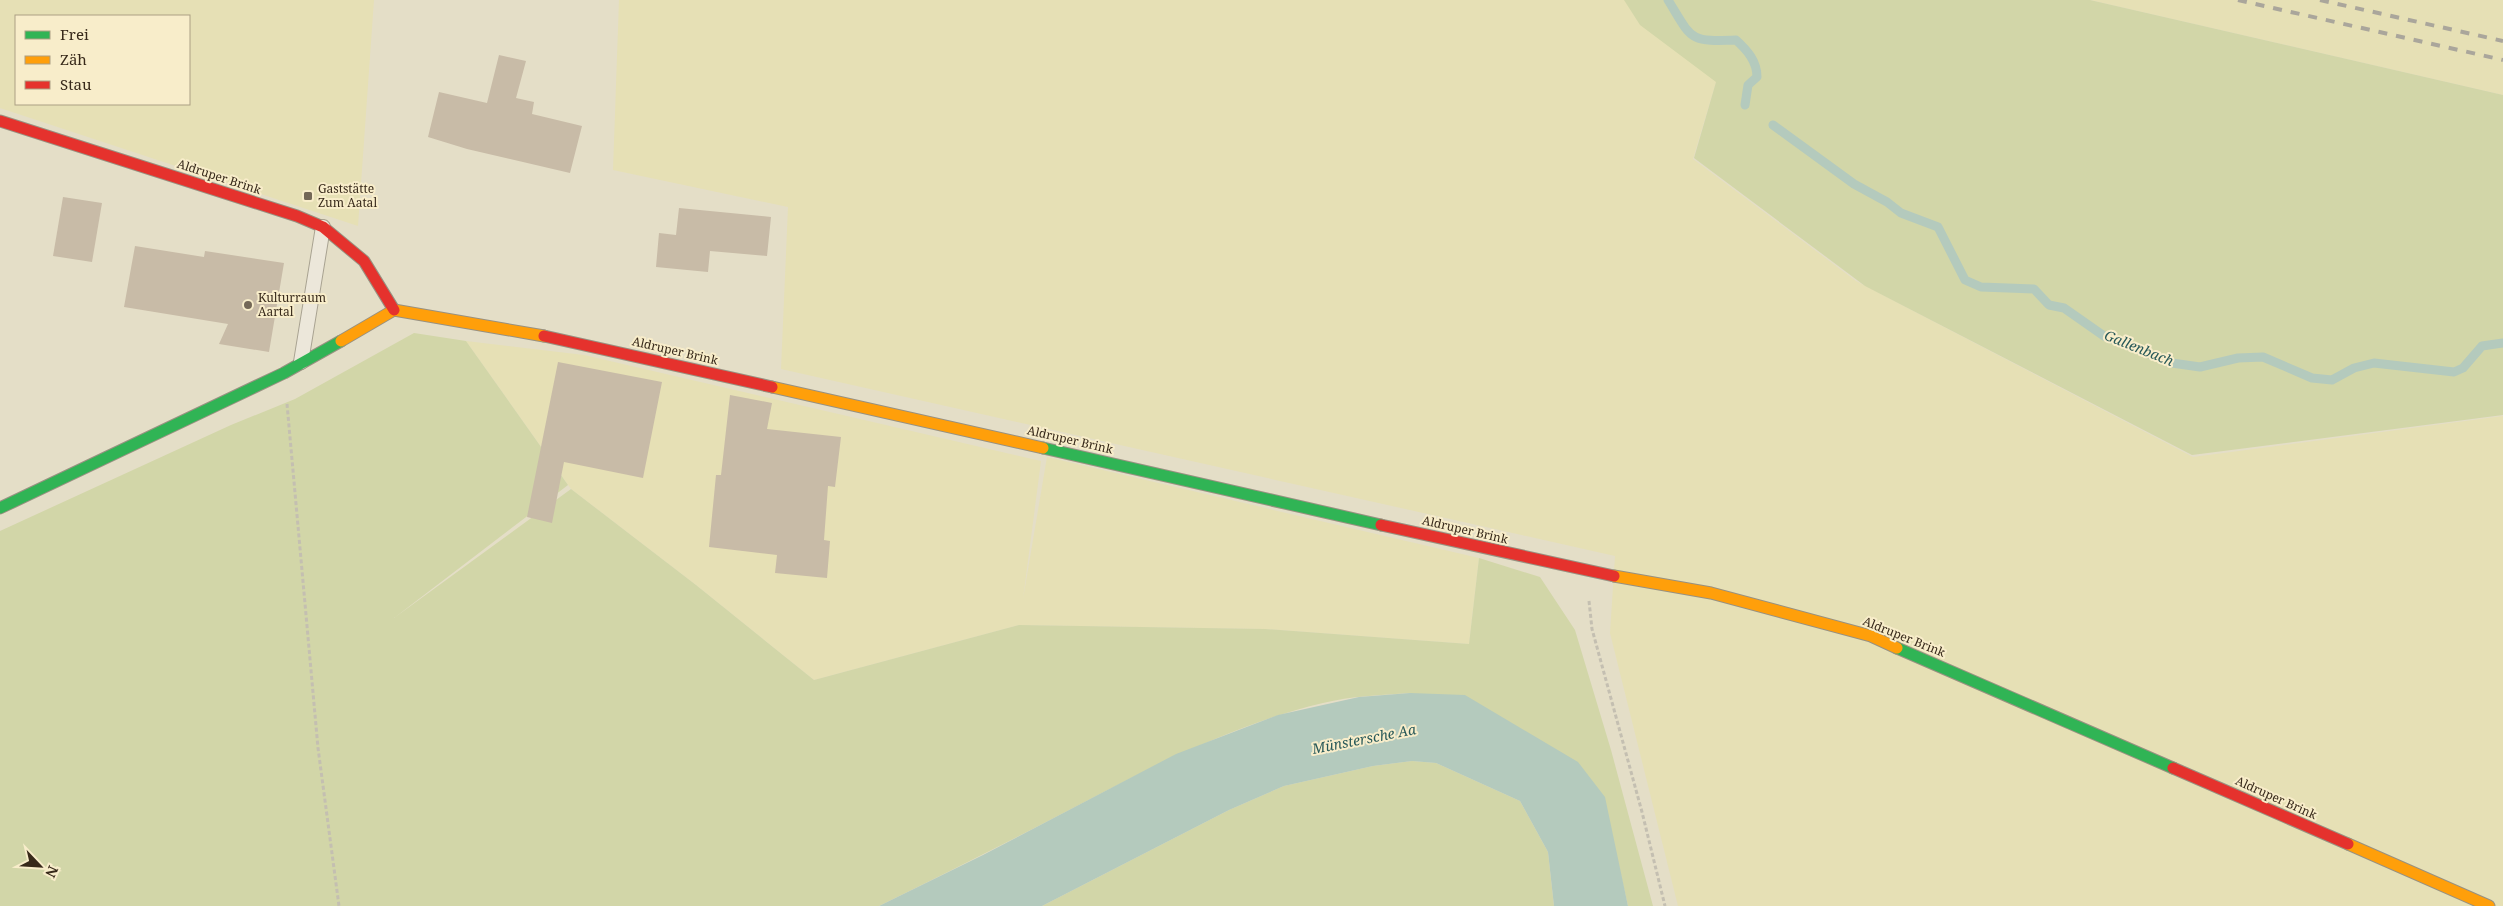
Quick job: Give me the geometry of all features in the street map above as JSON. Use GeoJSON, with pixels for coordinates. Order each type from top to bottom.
{"type":"FeatureCollection","features":[{"type":"Feature","properties":{"kind":"street","name":"Aldruper Brink"},"geometry":{"type":"LineString","coordinates":[[0,121],[297,216],[323,227],[364,261],[394,310],[528,333],[605,349],[1586,571],[1711,593],[1871,636],[2489,906]]}},
{"type":"Feature","properties":{"kind":"street"},"geometry":{"type":"LineString","coordinates":[[0,508],[284,373],[394,310]]}},
{"type":"Feature","properties":{"kind":"lane"},"geometry":{"type":"LineString","coordinates":[[301,364],[323,227]]}},
{"type":"Feature","properties":{"kind":"path"},"geometry":{"type":"LineString","coordinates":[[284,373],[318,748],[339,906]]}},
{"type":"Feature","properties":{"kind":"path"},"geometry":{"type":"LineString","coordinates":[[1586,571],[1592,629],[1642,812],[1665,906]]}},
{"type":"Feature","properties":{"kind":"shaded area"},"geometry":{"type":"Polygon","coordinates":[[[0,0],[374,0],[358,226],[0,108],[0,0]]]}},
{"type":"Feature","properties":{"kind":"shaded area"},"geometry":{"type":"Polygon","coordinates":[[[619,0],[1627,0],[1717,79],[1693,159],[1856,281],[2193,457],[2503,416],[2503,906],[1678,906],[1610,633],[1615,556],[781,369],[788,207],[613,170],[619,0]]]}},
{"type":"Feature","properties":{"kind":"shaded area"},"geometry":{"type":"Polygon","coordinates":[[[2090,0],[2503,0],[2503,95],[2090,0]]]}},
{"type":"Feature","properties":{"kind":"shaded area"},"geometry":{"type":"Polygon","coordinates":[[[466,341],[584,355],[1041,461],[1023,599],[1047,457],[1479,558],[1469,644],[1265,629],[1019,625],[814,680],[696,585],[571,489],[466,341]]]}},
{"type":"Feature","properties":{"kind":"green space"},"geometry":{"type":"Polygon","coordinates":[[[1624,0],[2090,0],[2503,95],[2503,415],[2192,455],[1865,286],[1694,158],[1716,82],[1640,25],[1624,0]]]}},
{"type":"Feature","properties":{"kind":"green space"},"geometry":{"type":"Polygon","coordinates":[[[414,333],[466,341],[568,485],[394,618],[571,489],[696,585],[814,680],[1019,625],[1265,629],[1469,644],[1479,558],[1540,577],[1575,630],[1611,750],[1653,906],[1628,906],[1616,853],[1410,693],[1355,697],[1323,703],[1287,713],[1216,738],[1182,753],[879,906],[0,906],[0,531],[231,425],[295,399],[414,333]]]}},
{"type":"Feature","properties":{"kind":"green space"},"geometry":{"type":"Polygon","coordinates":[[[1412,761],[1436,763],[1520,801],[1548,852],[1554,906],[1042,906],[1229,810],[1284,786],[1373,766],[1412,761]]]}},
{"type":"Feature","properties":{"kind":"water","name":"Münstersche Aa"},"geometry":{"type":"Polygon","coordinates":[[[1410,693],[1465,695],[1578,762],[1605,797],[1628,906],[1554,906],[1548,852],[1520,801],[1436,763],[1412,761],[1373,766],[1284,786],[1229,810],[1042,906],[879,906],[983,855],[1176,754],[1278,715],[1359,697],[1410,693]]]}},
{"type":"Feature","properties":{"kind":"building"},"geometry":{"type":"Polygon","coordinates":[[[499,55],[526,61],[516,98],[534,102],[532,114],[582,126],[570,173],[467,149],[428,137],[439,92],[487,103],[499,55]]]}},
{"type":"Feature","properties":{"kind":"building"},"geometry":{"type":"Polygon","coordinates":[[[63,197],[102,203],[92,262],[53,256],[63,197]]]}},
{"type":"Feature","properties":{"kind":"building"},"geometry":{"type":"Polygon","coordinates":[[[679,208],[771,217],[767,256],[710,251],[708,272],[656,267],[659,233],[676,235],[679,208]]]}},
{"type":"Feature","properties":{"kind":"building"},"geometry":{"type":"Polygon","coordinates":[[[135,246],[204,257],[205,251],[284,263],[269,352],[219,344],[228,324],[124,307],[135,246]]]}},
{"type":"Feature","properties":{"kind":"building"},"geometry":{"type":"Polygon","coordinates":[[[558,362],[662,382],[643,478],[564,462],[552,523],[527,517],[558,362]]]}},
{"type":"Feature","properties":{"kind":"building"},"geometry":{"type":"Polygon","coordinates":[[[730,395],[772,403],[767,429],[841,437],[835,487],[828,486],[824,540],[830,541],[827,578],[775,573],[777,555],[709,547],[716,475],[721,475],[730,395]]]}},
{"type":"Feature","properties":{"kind":"waterway","name":"Gallenbach"},"geometry":{"type":"LineString","coordinates":[[1668,0],[1682,23],[1693,35],[1700,39],[1736,40],[1747,52],[1753,61],[1757,77],[1748,85],[1745,105]]}},
{"type":"Feature","properties":{"kind":"waterway","name":"Gallenbach"},"geometry":{"type":"LineString","coordinates":[[1773,125],[1854,184],[1887,202],[1901,213],[1938,227],[1965,280],[1981,287],[2034,289],[2049,305],[2064,308],[2104,336],[2172,363],[2200,367],[2238,358],[2263,357],[2312,378],[2332,380],[2354,368],[2374,363],[2454,372],[2463,368],[2482,346],[2503,343]]}},
{"type":"Feature","properties":{"kind":"railway"},"geometry":{"type":"LineString","coordinates":[[2238,0],[2503,60]]}},
{"type":"Feature","properties":{"kind":"railway"},"geometry":{"type":"LineString","coordinates":[[2320,0],[2503,41]]}},
{"type":"Feature","properties":{"kind":"traffic: fast"},"geometry":{"type":"LineString","coordinates":[[0,508],[284,373],[341,341]]}},
{"type":"Feature","properties":{"kind":"traffic: fast"},"geometry":{"type":"LineString","coordinates":[[1043,448],[1381,525]]}},
{"type":"Feature","properties":{"kind":"traffic: fast"},"geometry":{"type":"LineString","coordinates":[[1897,648],[2173,768]]}},
{"type":"Feature","properties":{"kind":"traffic: slow"},"geometry":{"type":"LineString","coordinates":[[341,341],[394,310],[544,336]]}},
{"type":"Feature","properties":{"kind":"traffic: slow"},"geometry":{"type":"LineString","coordinates":[[772,387],[1043,448]]}},
{"type":"Feature","properties":{"kind":"traffic: slow"},"geometry":{"type":"LineString","coordinates":[[1614,576],[1711,593],[1871,636],[1897,648]]}},
{"type":"Feature","properties":{"kind":"traffic: slow"},"geometry":{"type":"LineString","coordinates":[[2348,844],[2489,906]]}},
{"type":"Feature","properties":{"kind":"traffic: jam"},"geometry":{"type":"LineString","coordinates":[[0,121],[297,216],[323,227],[364,261],[394,310]]}},
{"type":"Feature","properties":{"kind":"traffic: jam"},"geometry":{"type":"LineString","coordinates":[[544,336],[772,387]]}},
{"type":"Feature","properties":{"kind":"traffic: jam"},"geometry":{"type":"LineString","coordinates":[[1381,525],[1614,576]]}},
{"type":"Feature","properties":{"kind":"traffic: jam"},"geometry":{"type":"LineString","coordinates":[[2173,768],[2348,844]]}},
{"type":"Feature","properties":{"kind":"place","name":"Gaststätte Zum Aatal"},"geometry":{"type":"Point","coordinates":[308,196]}},
{"type":"Feature","properties":{"kind":"place","name":"Kulturraum Aartal"},"geometry":{"type":"Point","coordinates":[248,305]}}]}
